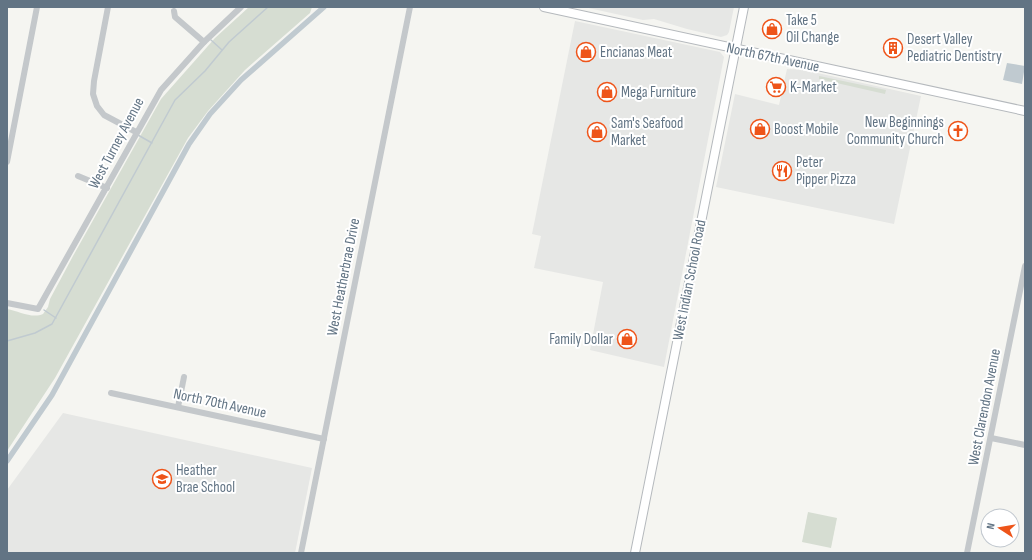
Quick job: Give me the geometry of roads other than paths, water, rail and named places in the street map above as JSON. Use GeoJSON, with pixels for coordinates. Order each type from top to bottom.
{"type":"FeatureCollection","features":[{"type":"Feature","properties":{"kind":"main road","name":"North 67th Avenue"},"geometry":{"type":"LineString","coordinates":[[544,7],[1025,111]]}},
{"type":"Feature","properties":{"kind":"main road","name":"West Indian School Road"},"geometry":{"type":"LineString","coordinates":[[635,553],[744,7]]}},
{"type":"Feature","properties":{"kind":"street"},"geometry":{"type":"LineString","coordinates":[[7,162],[37,7]]}},
{"type":"Feature","properties":{"kind":"street"},"geometry":{"type":"LineString","coordinates":[[108,7],[94,81],[93,94],[97,106],[104,115],[136,132]]}},
{"type":"Feature","properties":{"kind":"street","name":"West Turney Avenue"},"geometry":{"type":"LineString","coordinates":[[7,303],[38,310],[107,188],[136,132],[161,90],[204,42],[241,7]]}},
{"type":"Feature","properties":{"kind":"street","name":"West Heatherbrae Drive"},"geometry":{"type":"LineString","coordinates":[[301,553],[410,7]]}},
{"type":"Feature","properties":{"kind":"street"},"geometry":{"type":"LineString","coordinates":[[174,11],[175,17],[204,42]]}},
{"type":"Feature","properties":{"kind":"street"},"geometry":{"type":"LineString","coordinates":[[78,176],[107,188]]}},
{"type":"Feature","properties":{"kind":"street","name":"West Clarendon Avenue"},"geometry":{"type":"LineString","coordinates":[[967,553],[1025,266]]}},
{"type":"Feature","properties":{"kind":"street"},"geometry":{"type":"LineString","coordinates":[[178,407],[184,377]]}},
{"type":"Feature","properties":{"kind":"street","name":"North 70th Avenue"},"geometry":{"type":"LineString","coordinates":[[111,393],[324,439]]}},
{"type":"Feature","properties":{"kind":"street"},"geometry":{"type":"LineString","coordinates":[[991,438],[1025,445]]}},
{"type":"Feature","properties":{"kind":"waterway"},"geometry":{"type":"LineString","coordinates":[[7,341],[35,333],[52,324],[175,100],[205,71],[229,42],[268,7]]}},
{"type":"Feature","properties":{"kind":"waterway"},"geometry":{"type":"LineString","coordinates":[[7,461],[52,395],[189,144],[210,114],[241,80],[324,7]]}},
{"type":"Feature","properties":{"kind":"waterway"},"geometry":{"type":"LineString","coordinates":[[211,40],[222,50]]}},
{"type":"Feature","properties":{"kind":"waterway"},"geometry":{"type":"LineString","coordinates":[[138,135],[152,143]]}},
{"type":"Feature","properties":{"kind":"waterway"},"geometry":{"type":"LineString","coordinates":[[44,310],[56,318]]}},
{"type":"Feature","properties":{"kind":"place","name":"Take 5 Oil Change"},"geometry":{"type":"Point","coordinates":[772,29]}},
{"type":"Feature","properties":{"kind":"place","name":"Desert Valley Pediatric Dentistry"},"geometry":{"type":"Point","coordinates":[893,48]}},
{"type":"Feature","properties":{"kind":"place","name":"Encianas Meat"},"geometry":{"type":"Point","coordinates":[586,52]}},
{"type":"Feature","properties":{"kind":"place","name":"K-Market"},"geometry":{"type":"Point","coordinates":[776,87]}},
{"type":"Feature","properties":{"kind":"place","name":"Mega Furniture"},"geometry":{"type":"Point","coordinates":[607,92]}},
{"type":"Feature","properties":{"kind":"place","name":"Boost Mobile"},"geometry":{"type":"Point","coordinates":[760,129]}},
{"type":"Feature","properties":{"kind":"place","name":"New Beginnings Community Church"},"geometry":{"type":"Point","coordinates":[958,131]}},
{"type":"Feature","properties":{"kind":"place","name":"Sam's Seafood Market"},"geometry":{"type":"Point","coordinates":[597,132]}},
{"type":"Feature","properties":{"kind":"place","name":"Peter Pipper Pizza"},"geometry":{"type":"Point","coordinates":[782,171]}},
{"type":"Feature","properties":{"kind":"place","name":"Family Dollar"},"geometry":{"type":"Point","coordinates":[627,339]}},
{"type":"Feature","properties":{"kind":"place","name":"Heather Brae School"},"geometry":{"type":"Point","coordinates":[162,479]}}]}
